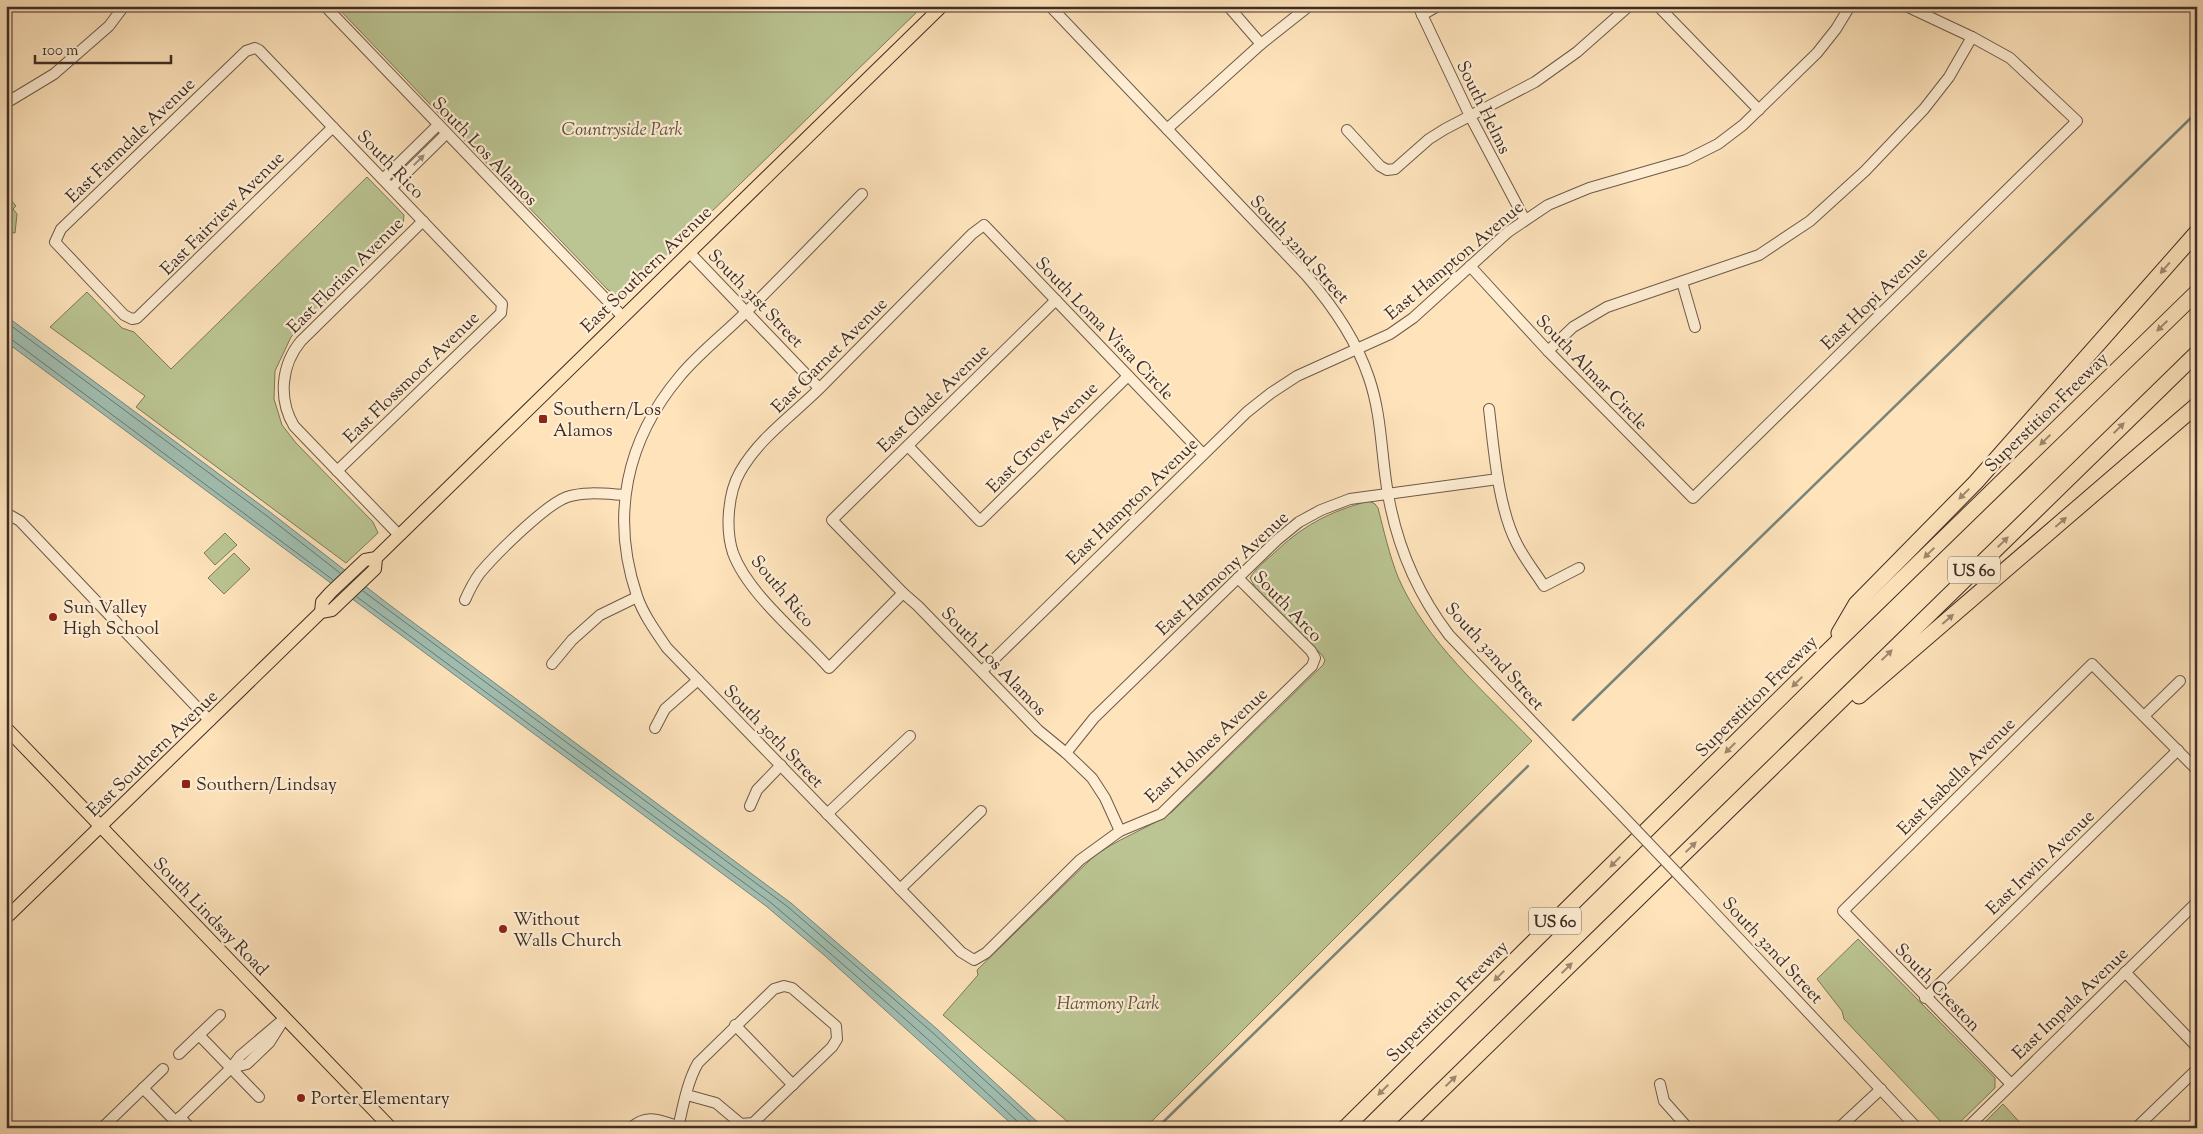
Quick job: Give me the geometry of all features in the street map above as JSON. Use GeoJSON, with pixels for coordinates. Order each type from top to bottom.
{"type":"FeatureCollection","features":[{"type":"Feature","properties":{"kind":"highway"},"geometry":{"type":"LineString","coordinates":[[1829,650],[1856,604],[1976,482],[2197,232]]}},
{"type":"Feature","properties":{"kind":"highway","name":"Superstition Freeway"},"geometry":{"type":"LineString","coordinates":[[1345,1128],[1829,650],[2197,292]]}},
{"type":"Feature","properties":{"kind":"highway","name":"US 60"},"geometry":{"type":"LineString","coordinates":[[1403,1128],[2197,353]]}},
{"type":"Feature","properties":{"kind":"highway"},"geometry":{"type":"LineString","coordinates":[[1752,787],[2197,405]]}},
{"type":"Feature","properties":{"kind":"main road","name":"East Southern Avenue"},"geometry":{"type":"LineString","coordinates":[[321,612],[322,602],[350,574],[365,560],[376,558],[942,6]]}},
{"type":"Feature","properties":{"kind":"main road","name":"East Southern Avenue"},"geometry":{"type":"LineString","coordinates":[[6,918],[321,612],[332,610],[375,569],[376,558]]}},
{"type":"Feature","properties":{"kind":"main road","name":"South Lindsay Road"},"geometry":{"type":"LineString","coordinates":[[6,728],[391,1128]]}},
{"type":"Feature","properties":{"kind":"street"},"geometry":{"type":"LineString","coordinates":[[6,103],[54,74],[109,26],[124,6]]}},
{"type":"Feature","properties":{"kind":"street","name":"South Los Alamos"},"geometry":{"type":"LineString","coordinates":[[325,6],[623,317]]}},
{"type":"Feature","properties":{"kind":"street","name":"South 32nd Street"},"geometry":{"type":"LineString","coordinates":[[1050,6],[1306,275],[1341,319],[1358,349],[1376,401],[1388,493],[1397,532],[1406,560],[1432,613],[1449,635],[1694,891],[1916,1128]]}},
{"type":"Feature","properties":{"kind":"street"},"geometry":{"type":"LineString","coordinates":[[1228,6],[1260,44]]}},
{"type":"Feature","properties":{"kind":"street"},"geometry":{"type":"LineString","coordinates":[[1167,129],[1260,44],[1309,6]]}},
{"type":"Feature","properties":{"kind":"street"},"geometry":{"type":"LineString","coordinates":[[1420,11],[1438,6]]}},
{"type":"Feature","properties":{"kind":"street"},"geometry":{"type":"LineString","coordinates":[[1347,130],[1380,166],[1391,170],[1402,164],[1429,139],[1519,91],[1565,62],[1629,6]]}},
{"type":"Feature","properties":{"kind":"street"},"geometry":{"type":"LineString","coordinates":[[1658,6],[1759,110]]}},
{"type":"Feature","properties":{"kind":"street","name":"East Hampton Avenue"},"geometry":{"type":"LineString","coordinates":[[982,671],[1203,454],[1271,392],[1297,376],[1390,334],[1413,318],[1524,220],[1548,205],[1589,188],[1702,154],[1743,125],[1817,53],[1836,29],[1850,6]]}},
{"type":"Feature","properties":{"kind":"street"},"geometry":{"type":"LineString","coordinates":[[1548,351],[1573,327],[1608,307],[1759,255],[1810,221],[1865,171],[1924,109],[1949,77],[1972,37],[1906,6]]}},
{"type":"Feature","properties":{"kind":"street","name":"South Helms"},"geometry":{"type":"LineString","coordinates":[[1420,11],[1470,116],[1524,220]]}},
{"type":"Feature","properties":{"kind":"street","name":"East Hopi Avenue"},"geometry":{"type":"LineString","coordinates":[[1693,498],[2077,121],[2010,58],[1972,37]]}},
{"type":"Feature","properties":{"kind":"street","name":"South Rico"},"geometry":{"type":"LineString","coordinates":[[255,48],[392,187],[502,304]]}},
{"type":"Feature","properties":{"kind":"street","name":"East Farmdale Avenue"},"geometry":{"type":"LineString","coordinates":[[132,319],[124,315],[55,242],[61,229],[246,51],[255,48]]}},
{"type":"Feature","properties":{"kind":"street"},"geometry":{"type":"LineString","coordinates":[[383,179],[438,125]]}},
{"type":"Feature","properties":{"kind":"street","name":"East Fairview Avenue"},"geometry":{"type":"LineString","coordinates":[[132,319],[140,316],[333,127]]}},
{"type":"Feature","properties":{"kind":"street"},"geometry":{"type":"LineString","coordinates":[[392,187],[446,134]]}},
{"type":"Feature","properties":{"kind":"street","name":"South 30th Street"},"geometry":{"type":"LineString","coordinates":[[862,194],[746,313],[680,375],[661,401],[638,441],[625,495],[627,558],[637,597],[667,648],[961,952],[974,960]]}},
{"type":"Feature","properties":{"kind":"street","name":"East Florian Avenue"},"geometry":{"type":"LineString","coordinates":[[399,535],[298,431],[290,418],[285,404],[284,382],[288,361],[301,341],[423,221]]}},
{"type":"Feature","properties":{"kind":"street","name":"South Loma Vista Circle"},"geometry":{"type":"LineString","coordinates":[[984,225],[1203,454]]}},
{"type":"Feature","properties":{"kind":"street","name":"East Garnet Avenue"},"geometry":{"type":"LineString","coordinates":[[729,526],[730,500],[740,473],[755,450],[820,388],[972,234],[984,225]]}},
{"type":"Feature","properties":{"kind":"street","name":"South 31st Street"},"geometry":{"type":"LineString","coordinates":[[689,252],[820,388]]}},
{"type":"Feature","properties":{"kind":"street","name":"South Almar Circle"},"geometry":{"type":"LineString","coordinates":[[1470,266],[1548,351],[1693,498]]}},
{"type":"Feature","properties":{"kind":"street"},"geometry":{"type":"LineString","coordinates":[[1682,282],[1695,327]]}},
{"type":"Feature","properties":{"kind":"street","name":"East Glade Avenue"},"geometry":{"type":"LineString","coordinates":[[832,520],[1056,300]]}},
{"type":"Feature","properties":{"kind":"street","name":"East Flossmoor Avenue"},"geometry":{"type":"LineString","coordinates":[[337,471],[500,313],[502,304]]}},
{"type":"Feature","properties":{"kind":"street","name":"East Grove Avenue"},"geometry":{"type":"LineString","coordinates":[[908,446],[980,521],[1128,376]]}},
{"type":"Feature","properties":{"kind":"street"},"geometry":{"type":"LineString","coordinates":[[1489,409],[1498,479],[1508,523],[1516,544],[1544,586],[1579,568]]}},
{"type":"Feature","properties":{"kind":"street","name":"East Harmony Avenue"},"geometry":{"type":"LineString","coordinates":[[1066,753],[1094,718],[1277,540],[1299,522],[1321,510],[1350,499],[1498,479]]}},
{"type":"Feature","properties":{"kind":"street"},"geometry":{"type":"LineString","coordinates":[[564,486],[568,496]]}},
{"type":"Feature","properties":{"kind":"street"},"geometry":{"type":"LineString","coordinates":[[465,600],[480,574],[540,514],[568,496],[592,494],[625,495]]}},
{"type":"Feature","properties":{"kind":"street"},"geometry":{"type":"LineString","coordinates":[[6,513],[20,521],[210,721]]}},
{"type":"Feature","properties":{"kind":"street","name":"South Los Alamos"},"geometry":{"type":"LineString","coordinates":[[832,520],[1038,730],[1092,778],[1105,798],[1120,831]]}},
{"type":"Feature","properties":{"kind":"street","name":"South Rico"},"geometry":{"type":"LineString","coordinates":[[729,526],[732,551],[743,574],[768,604],[829,668],[903,593]]}},
{"type":"Feature","properties":{"kind":"street","name":"South Arco"},"geometry":{"type":"LineString","coordinates":[[1238,578],[1311,651],[1315,658]]}},
{"type":"Feature","properties":{"kind":"street"},"geometry":{"type":"LineString","coordinates":[[552,664],[572,640],[600,615],[637,597]]}},
{"type":"Feature","properties":{"kind":"street","name":"East Holmes Avenue"},"geometry":{"type":"LineString","coordinates":[[974,960],[986,953],[1080,860],[1120,831],[1161,814],[1312,666],[1315,658]]}},
{"type":"Feature","properties":{"kind":"street","name":"East Isabella Avenue"},"geometry":{"type":"LineString","coordinates":[[1843,911],[2092,664],[2144,716]]}},
{"type":"Feature","properties":{"kind":"street"},"geometry":{"type":"LineString","coordinates":[[655,728],[665,709],[698,680]]}},
{"type":"Feature","properties":{"kind":"street"},"geometry":{"type":"LineString","coordinates":[[2180,681],[2144,716],[2197,770]]}},
{"type":"Feature","properties":{"kind":"street"},"geometry":{"type":"LineString","coordinates":[[828,814],[910,736]]}},
{"type":"Feature","properties":{"kind":"street","name":"East Irwin Avenue"},"geometry":{"type":"LineString","coordinates":[[1925,998],[2178,750]]}},
{"type":"Feature","properties":{"kind":"street"},"geometry":{"type":"LineString","coordinates":[[750,806],[757,790],[781,765]]}},
{"type":"Feature","properties":{"kind":"street"},"geometry":{"type":"LineString","coordinates":[[900,889],[981,811]]}},
{"type":"Feature","properties":{"kind":"street","name":"East Impala Avenue"},"geometry":{"type":"LineString","coordinates":[[1966,1128],[2197,902]]}},
{"type":"Feature","properties":{"kind":"street","name":"South Creston"},"geometry":{"type":"LineString","coordinates":[[1843,911],[2010,1084]]}},
{"type":"Feature","properties":{"kind":"street"},"geometry":{"type":"LineString","coordinates":[[2125,972],[2197,1047]]}},
{"type":"Feature","properties":{"kind":"street"},"geometry":{"type":"LineString","coordinates":[[631,1128],[640,1120],[647,1118],[678,1127],[687,1095],[698,1063],[771,991],[784,986],[795,991],[836,1026],[837,1039],[832,1047],[756,1120],[745,1125],[736,1122],[716,1103],[687,1095]]}},
{"type":"Feature","properties":{"kind":"street"},"geometry":{"type":"LineString","coordinates":[[180,1054],[220,1015]]}},
{"type":"Feature","properties":{"kind":"street"},"geometry":{"type":"LineString","coordinates":[[175,1122],[231,1068],[251,1054],[285,1018]]}},
{"type":"Feature","properties":{"kind":"street"},"geometry":{"type":"LineString","coordinates":[[735,1026],[793,1085]]}},
{"type":"Feature","properties":{"kind":"street"},"geometry":{"type":"LineString","coordinates":[[199,1035],[259,1097]]}},
{"type":"Feature","properties":{"kind":"street"},"geometry":{"type":"LineString","coordinates":[[102,1128],[163,1069]]}},
{"type":"Feature","properties":{"kind":"street"},"geometry":{"type":"LineString","coordinates":[[2136,1128],[2197,1069]]}},
{"type":"Feature","properties":{"kind":"street"},"geometry":{"type":"LineString","coordinates":[[1660,1084],[1664,1101],[1688,1128]]}},
{"type":"Feature","properties":{"kind":"street"},"geometry":{"type":"LineString","coordinates":[[143,1088],[175,1122],[190,1128]]}},
{"type":"Feature","properties":{"kind":"street"},"geometry":{"type":"LineString","coordinates":[[1839,1128],[1880,1089]]}},
{"type":"Feature","properties":{"kind":"green space","name":"Countryside Park"},"geometry":{"type":"Polygon","coordinates":[[[336,6],[923,6],[628,293],[619,296],[608,290],[336,6]]]}},
{"type":"Feature","properties":{"kind":"green space"},"geometry":{"type":"Polygon","coordinates":[[[367,177],[404,215],[403,226],[291,337],[275,371],[274,399],[282,425],[296,443],[373,522],[378,533],[346,563],[136,407],[145,396],[50,327],[87,292],[122,328],[134,332],[171,369],[367,177]]]}},
{"type":"Feature","properties":{"kind":"green space"},"geometry":{"type":"Polygon","coordinates":[[[10,199],[16,206],[13,209],[17,214],[15,233],[6,232],[6,203],[10,199]]]}},
{"type":"Feature","properties":{"kind":"green space","name":"Harmony Park"},"geometry":{"type":"Polygon","coordinates":[[[1369,501],[1378,508],[1398,577],[1424,623],[1475,684],[1532,741],[1145,1128],[1075,1128],[943,1015],[978,975],[977,970],[1091,859],[1110,846],[1172,812],[1323,665],[1325,660],[1322,655],[1255,587],[1250,578],[1263,563],[1305,528],[1328,515],[1369,501]]]}},
{"type":"Feature","properties":{"kind":"green space"},"geometry":{"type":"Polygon","coordinates":[[[225,533],[237,545],[215,565],[204,553],[225,533]]]}},
{"type":"Feature","properties":{"kind":"green space"},"geometry":{"type":"Polygon","coordinates":[[[234,553],[250,569],[224,594],[208,578],[234,553]]]}},
{"type":"Feature","properties":{"kind":"green space"},"geometry":{"type":"Polygon","coordinates":[[[1858,939],[1995,1078],[1995,1088],[1955,1127],[1943,1124],[1844,1019],[1842,1011],[1817,979],[1858,939]]]}},
{"type":"Feature","properties":{"kind":"green space"},"geometry":{"type":"Polygon","coordinates":[[[2003,1104],[2025,1128],[1979,1128],[2003,1104]]]}},
{"type":"Feature","properties":{"kind":"water"},"geometry":{"type":"Polygon","coordinates":[[[6,316],[270,512],[387,603],[791,903],[937,1029],[1044,1128],[1016,1128],[824,955],[766,906],[6,342],[6,316]]]}},
{"type":"Feature","properties":{"kind":"waterway"},"geometry":{"type":"LineString","coordinates":[[1573,720],[2197,112]]}},
{"type":"Feature","properties":{"kind":"waterway"},"geometry":{"type":"LineString","coordinates":[[1157,1128],[1528,766]]}},
{"type":"Feature","properties":{"kind":"place","name":"Southern/Los Alamos"},"geometry":{"type":"Point","coordinates":[543,419]}},
{"type":"Feature","properties":{"kind":"place","name":"Sun Valley High School"},"geometry":{"type":"Point","coordinates":[53,617]}},
{"type":"Feature","properties":{"kind":"place","name":"Southern/Lindsay"},"geometry":{"type":"Point","coordinates":[186,784]}},
{"type":"Feature","properties":{"kind":"place","name":"Without Walls Church"},"geometry":{"type":"Point","coordinates":[503,929]}},
{"type":"Feature","properties":{"kind":"place","name":"Porter Elementary"},"geometry":{"type":"Point","coordinates":[301,1098]}}]}
